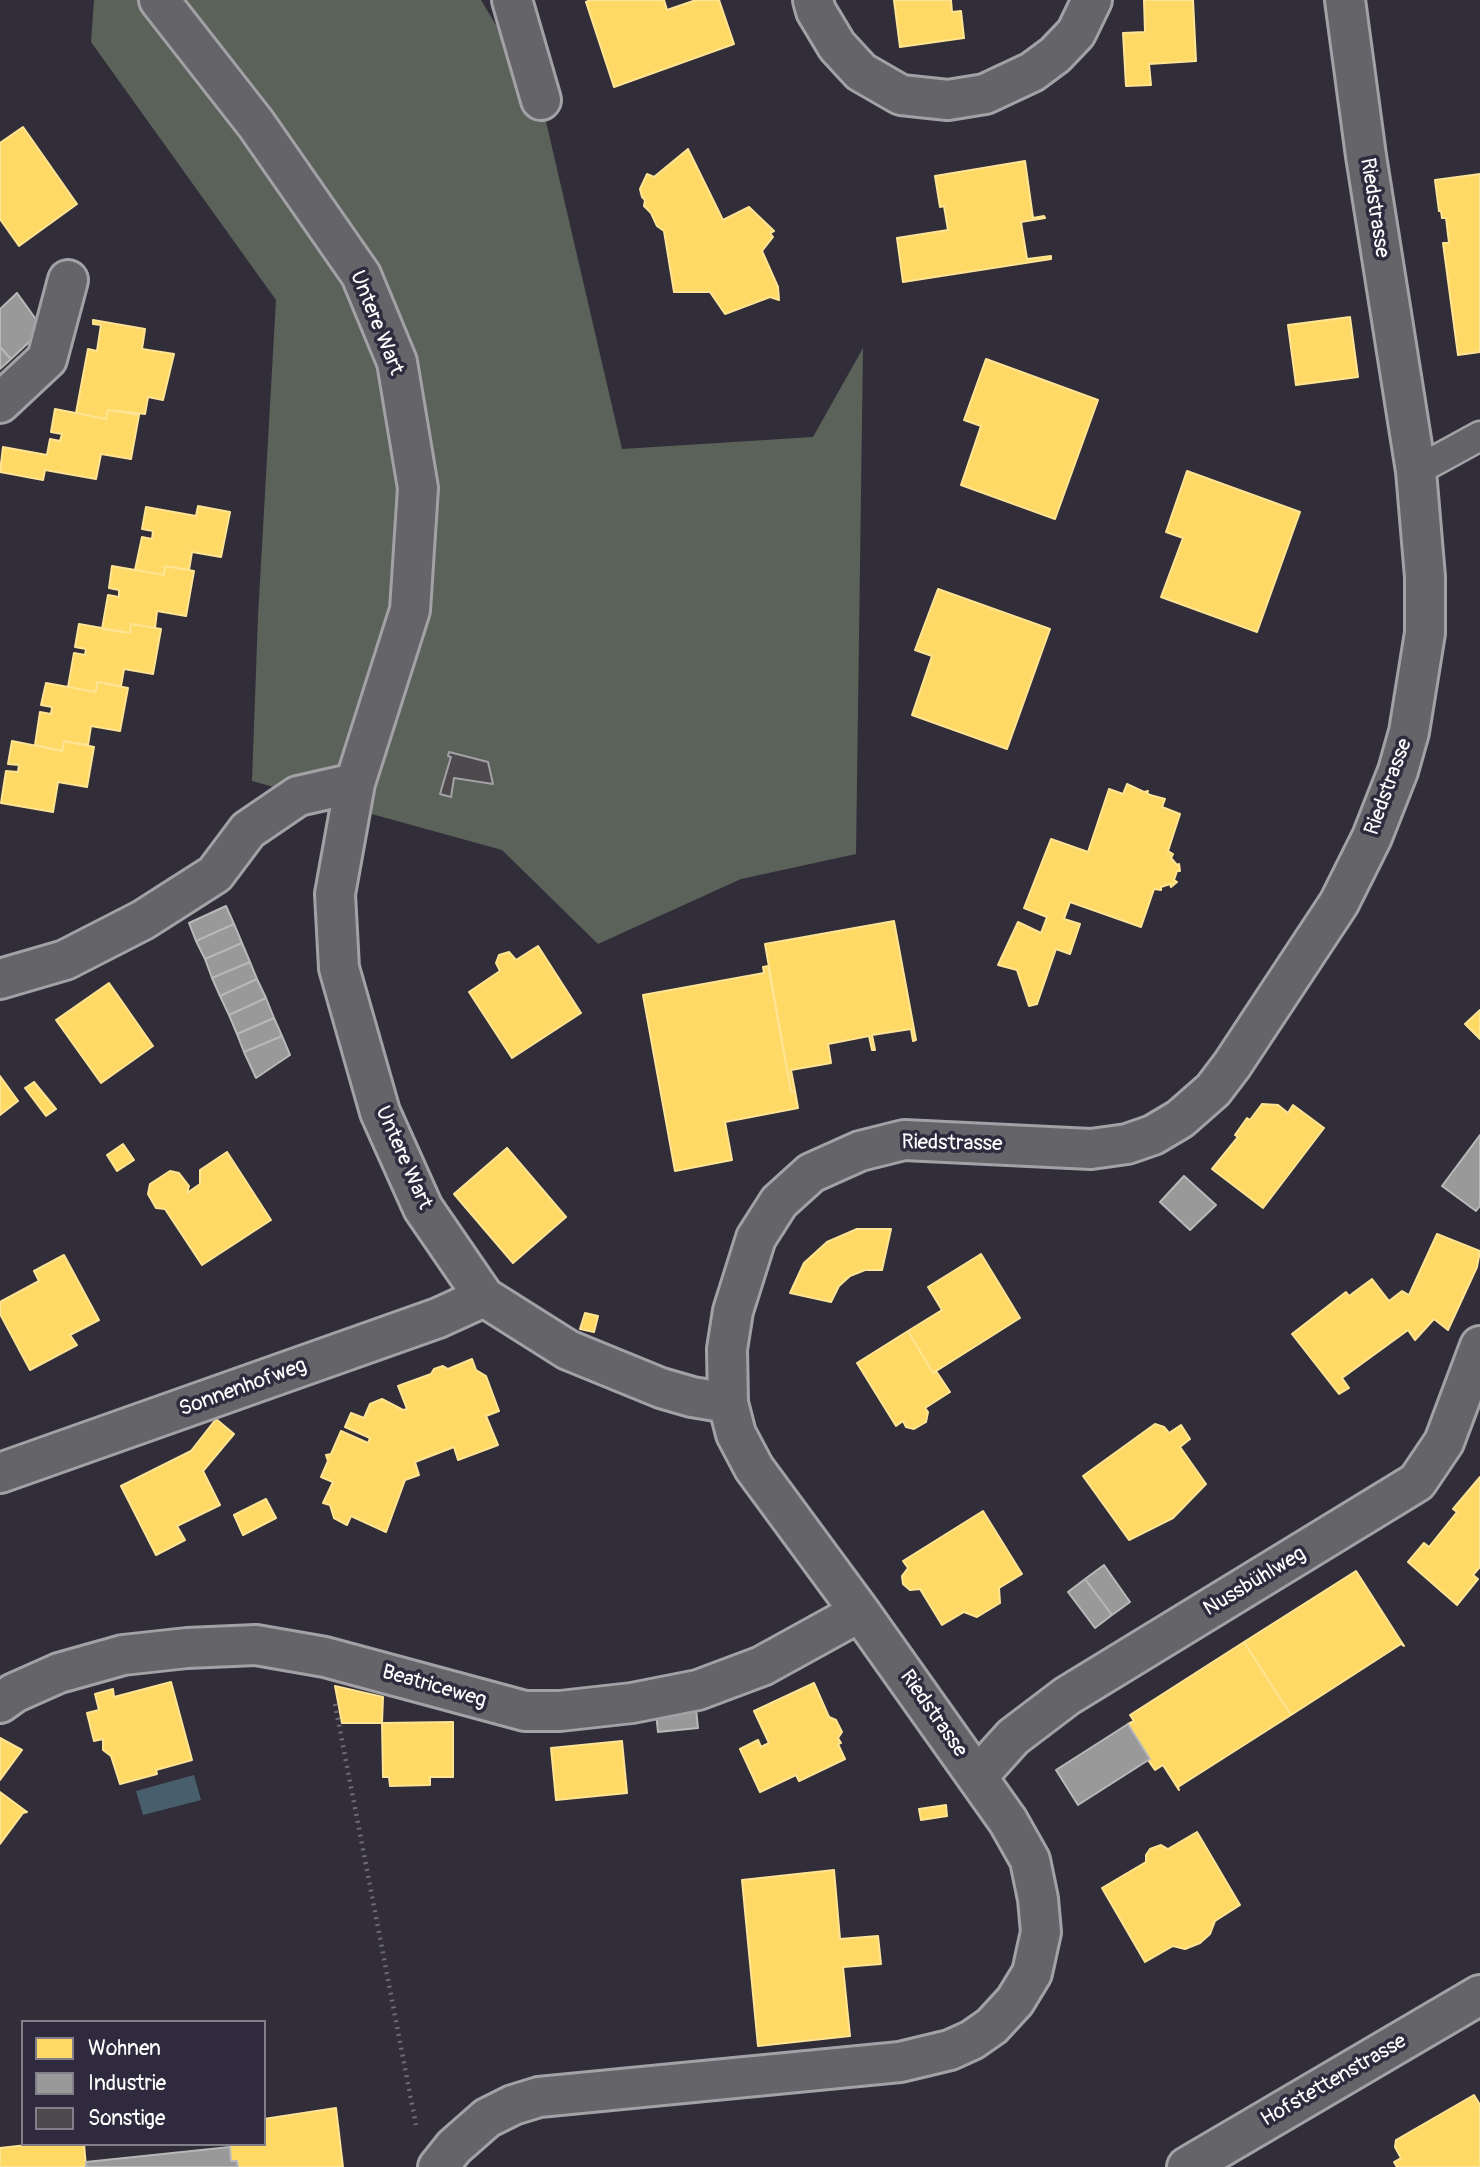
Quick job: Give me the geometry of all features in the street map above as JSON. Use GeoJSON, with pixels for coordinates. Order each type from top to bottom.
{"type":"FeatureCollection","features":[{"type":"Feature","properties":{"kind":"street","name":"Untere Wart"},"geometry":{"type":"LineString","coordinates":[[159,0],[256,124],[360,275],[397,362],[418,488],[410,610],[355,783],[335,894],[339,968],[380,1112],[423,1208],[484,1297],[568,1350],[661,1388],[692,1397],[728,1402]]}},
{"type":"Feature","properties":{"kind":"street"},"geometry":{"type":"LineString","coordinates":[[512,0],[541,100]]}},
{"type":"Feature","properties":{"kind":"street"},"geometry":{"type":"LineString","coordinates":[[813,0],[816,11],[837,46],[861,72],[901,95],[948,100],[985,94],[1032,72],[1055,55],[1076,33],[1092,0]]}},
{"type":"Feature","properties":{"kind":"street","name":"Riedstrasse"},"geometry":{"type":"LineString","coordinates":[[438,2167],[454,2147],[487,2118],[513,2105],[539,2097],[900,2062],[950,2050],[972,2040],[992,2026],[1015,2000],[1032,1973],[1041,1931],[1030,1860],[1008,1821],[754,1468],[736,1434],[728,1402],[727,1349],[733,1311],[756,1238],[779,1202],[811,1173],[860,1151],[904,1140],[1091,1149],[1128,1144],[1153,1135],[1180,1119],[1213,1090],[1232,1065],[1339,902],[1372,837],[1398,771],[1409,732],[1424,633],[1426,578],[1416,471],[1366,156],[1345,0]]}},
{"type":"Feature","properties":{"kind":"street"},"geometry":{"type":"LineString","coordinates":[[0,403],[47,359],[68,280]]}},
{"type":"Feature","properties":{"kind":"street"},"geometry":{"type":"LineString","coordinates":[[0,979],[65,960],[144,920],[215,874],[248,830],[298,796],[355,783]]}},
{"type":"Feature","properties":{"kind":"street","name":"Sonnenhofweg"},"geometry":{"type":"LineString","coordinates":[[0,1473],[438,1318],[484,1297]]}},
{"type":"Feature","properties":{"kind":"street","name":"Nussbühlweg"},"geometry":{"type":"LineString","coordinates":[[977,1777],[1013,1737],[1067,1696],[1417,1482],[1444,1443],[1480,1346]]}},
{"type":"Feature","properties":{"kind":"street","name":"Beatriceweg"},"geometry":{"type":"LineString","coordinates":[[0,1703],[14,1693],[59,1673],[123,1655],[187,1648],[256,1645],[326,1657],[525,1711],[560,1711],[632,1703],[698,1690],[762,1666],[860,1612]]}},
{"type":"Feature","properties":{"kind":"street","name":"Hofstettenstrasse"},"geometry":{"type":"LineString","coordinates":[[1187,2167],[1480,1996]]}},
{"type":"Feature","properties":{"kind":"lane"},"geometry":{"type":"LineString","coordinates":[[1416,471],[1480,436]]}},
{"type":"Feature","properties":{"kind":"path"},"geometry":{"type":"LineString","coordinates":[[326,1657],[416,2127]]}},
{"type":"Feature","properties":{"kind":"shaded area"},"geometry":{"type":"Polygon","coordinates":[[[94,0],[481,0],[541,100],[622,449],[813,437],[863,348],[856,854],[741,879],[598,944],[502,850],[252,781],[258,616],[276,300],[91,42],[94,0]]]}},
{"type":"Feature","properties":{"kind":"water"},"geometry":{"type":"Polygon","coordinates":[[[194,1775],[201,1800],[143,1815],[136,1791],[194,1775]]]}},
{"type":"Feature","properties":{"kind":"building: Wohnen"},"geometry":{"type":"Polygon","coordinates":[[[664,0],[667,10],[696,0],[719,0],[734,44],[614,87],[586,2],[664,0]]]}},
{"type":"Feature","properties":{"kind":"building: Wohnen"},"geometry":{"type":"Polygon","coordinates":[[[894,0],[951,0],[952,12],[961,11],[964,38],[900,47],[894,0]]]}},
{"type":"Feature","properties":{"kind":"building: Wohnen"},"geometry":{"type":"Polygon","coordinates":[[[1144,0],[1193,0],[1196,61],[1149,64],[1151,85],[1126,86],[1123,33],[1145,32],[1144,0]]]}},
{"type":"Feature","properties":{"kind":"building: Wohnen"},"geometry":{"type":"Polygon","coordinates":[[[23,127],[77,204],[19,246],[0,219],[0,143],[23,127]]]}},
{"type":"Feature","properties":{"kind":"building: Wohnen"},"geometry":{"type":"Polygon","coordinates":[[[688,149],[723,220],[749,207],[774,231],[770,233],[773,237],[762,251],[778,287],[779,300],[770,297],[725,314],[710,292],[674,292],[664,231],[657,226],[644,206],[645,200],[640,189],[647,174],[654,177],[688,149]]]}},
{"type":"Feature","properties":{"kind":"building: Wohnen"},"geometry":{"type":"Polygon","coordinates":[[[1025,161],[1033,218],[1045,218],[1021,222],[1027,259],[1051,256],[1051,259],[903,282],[897,238],[948,230],[944,206],[940,207],[935,176],[1025,161]]]}},
{"type":"Feature","properties":{"kind":"building: Wohnen"},"geometry":{"type":"Polygon","coordinates":[[[1480,174],[1480,352],[1458,355],[1443,243],[1449,243],[1446,218],[1442,218],[1439,211],[1435,180],[1480,174]]]}},
{"type":"Feature","properties":{"kind":"building: Wohnen"},"geometry":{"type":"Polygon","coordinates":[[[1350,317],[1358,377],[1296,385],[1288,325],[1350,317]]]}},
{"type":"Feature","properties":{"kind":"building: Wohnen"},"geometry":{"type":"Polygon","coordinates":[[[93,320],[145,329],[142,349],[174,354],[163,400],[148,397],[145,414],[108,410],[106,419],[76,413],[88,349],[97,351],[101,325],[93,324],[93,320]]]}},
{"type":"Feature","properties":{"kind":"building: Wohnen"},"geometry":{"type":"Polygon","coordinates":[[[986,359],[1098,400],[1055,519],[961,485],[981,426],[964,420],[986,359]]]}},
{"type":"Feature","properties":{"kind":"building: Wohnen"},"geometry":{"type":"Polygon","coordinates":[[[55,409],[106,419],[108,410],[139,415],[131,459],[101,454],[96,479],[45,470],[43,480],[0,472],[3,447],[47,455],[50,439],[60,441],[62,434],[51,432],[55,409]]]}},
{"type":"Feature","properties":{"kind":"building: Wohnen"},"geometry":{"type":"Polygon","coordinates":[[[1187,471],[1300,512],[1257,632],[1161,597],[1183,538],[1166,532],[1187,471]]]}},
{"type":"Feature","properties":{"kind":"building: Wohnen"},"geometry":{"type":"Polygon","coordinates":[[[198,506],[230,512],[221,557],[192,552],[189,570],[165,566],[164,575],[135,570],[142,537],[152,539],[153,531],[142,529],[146,507],[196,516],[198,506]]]}},
{"type":"Feature","properties":{"kind":"building: Wohnen"},"geometry":{"type":"Polygon","coordinates":[[[112,566],[164,575],[165,566],[194,571],[186,616],[157,611],[155,628],[131,624],[130,633],[102,629],[108,595],[119,597],[119,590],[109,588],[112,566]]]}},
{"type":"Feature","properties":{"kind":"building: Wohnen"},"geometry":{"type":"Polygon","coordinates":[[[938,589],[1050,629],[1007,749],[912,715],[932,656],[915,650],[938,589]]]}},
{"type":"Feature","properties":{"kind":"building: Wohnen"},"geometry":{"type":"Polygon","coordinates":[[[79,624],[130,633],[131,624],[161,629],[153,674],[124,669],[121,686],[97,682],[96,692],[68,687],[74,653],[85,655],[86,649],[75,647],[79,624]]]}},
{"type":"Feature","properties":{"kind":"building: Wohnen"},"geometry":{"type":"Polygon","coordinates":[[[97,682],[128,688],[120,731],[91,726],[88,745],[64,741],[62,751],[35,745],[40,712],[51,714],[52,707],[41,705],[46,683],[96,692],[97,682]]]}},
{"type":"Feature","properties":{"kind":"building: Wohnen"},"geometry":{"type":"Polygon","coordinates":[[[12,741],[62,751],[64,741],[94,747],[87,787],[58,782],[53,812],[1,803],[6,771],[18,772],[19,765],[8,764],[12,741]]]}},
{"type":"Feature","properties":{"kind":"building: Wohnen"},"geometry":{"type":"Polygon","coordinates":[[[1127,784],[1165,799],[1162,807],[1180,814],[1168,851],[1173,854],[1171,858],[1179,864],[1180,871],[1177,871],[1174,880],[1177,882],[1171,887],[1170,884],[1161,887],[1161,890],[1154,889],[1141,927],[1070,902],[1064,919],[1080,924],[1070,954],[1056,949],[1037,1004],[1029,1006],[1017,970],[998,965],[1018,922],[1041,933],[1047,917],[1024,908],[1051,839],[1088,852],[1109,789],[1123,794],[1127,784]]]}},
{"type":"Feature","properties":{"kind":"building: Wohnen"},"geometry":{"type":"Polygon","coordinates":[[[894,921],[916,1040],[913,1041],[911,1029],[872,1035],[875,1050],[872,1050],[869,1036],[828,1044],[831,1063],[791,1070],[795,1091],[791,1092],[765,944],[894,921]]]}},
{"type":"Feature","properties":{"kind":"building: Wohnen"},"geometry":{"type":"Polygon","coordinates":[[[538,946],[581,1013],[512,1058],[469,992],[500,971],[496,963],[499,955],[509,952],[516,960],[538,946]]]}},
{"type":"Feature","properties":{"kind":"building: Wohnen"},"geometry":{"type":"Polygon","coordinates":[[[768,966],[791,1092],[795,1091],[798,1108],[725,1122],[732,1160],[675,1171],[643,995],[764,973],[763,967],[768,966]]]}},
{"type":"Feature","properties":{"kind":"building: Wohnen"},"geometry":{"type":"Polygon","coordinates":[[[109,983],[153,1046],[101,1083],[56,1020],[109,983]]]}},
{"type":"Feature","properties":{"kind":"building: Wohnen"},"geometry":{"type":"Polygon","coordinates":[[[1480,1010],[1480,1039],[1465,1024],[1480,1010]]]}},
{"type":"Feature","properties":{"kind":"building: Wohnen"},"geometry":{"type":"Polygon","coordinates":[[[0,1076],[18,1101],[0,1115],[0,1076]]]}},
{"type":"Feature","properties":{"kind":"building: Wohnen"},"geometry":{"type":"Polygon","coordinates":[[[34,1082],[56,1109],[46,1116],[25,1088],[34,1082]]]}},
{"type":"Feature","properties":{"kind":"building: Wohnen"},"geometry":{"type":"Polygon","coordinates":[[[1262,1104],[1278,1105],[1288,1113],[1293,1105],[1324,1128],[1263,1208],[1212,1169],[1238,1137],[1235,1135],[1247,1118],[1250,1120],[1262,1104]]]}},
{"type":"Feature","properties":{"kind":"building: Wohnen"},"geometry":{"type":"Polygon","coordinates":[[[123,1144],[134,1160],[117,1171],[107,1155],[123,1144]]]}},
{"type":"Feature","properties":{"kind":"building: Wohnen"},"geometry":{"type":"Polygon","coordinates":[[[507,1148],[566,1217],[513,1263],[454,1194],[507,1148]]]}},
{"type":"Feature","properties":{"kind":"building: Wohnen"},"geometry":{"type":"Polygon","coordinates":[[[227,1152],[271,1220],[202,1265],[165,1209],[156,1208],[148,1194],[150,1184],[170,1171],[179,1173],[189,1186],[187,1193],[200,1184],[200,1170],[227,1152]]]}},
{"type":"Feature","properties":{"kind":"building: Wohnen"},"geometry":{"type":"Polygon","coordinates":[[[857,1229],[891,1229],[882,1270],[865,1270],[850,1276],[839,1286],[831,1302],[790,1293],[804,1263],[827,1242],[857,1229]]]}},
{"type":"Feature","properties":{"kind":"building: Wohnen"},"geometry":{"type":"Polygon","coordinates":[[[1437,1234],[1480,1251],[1477,1267],[1448,1330],[1434,1319],[1415,1340],[1408,1330],[1342,1378],[1349,1388],[1339,1394],[1292,1334],[1346,1292],[1349,1296],[1372,1279],[1389,1301],[1402,1291],[1409,1295],[1437,1234]]]}},
{"type":"Feature","properties":{"kind":"building: Wohnen"},"geometry":{"type":"Polygon","coordinates":[[[981,1254],[1020,1318],[933,1373],[908,1331],[942,1310],[928,1287],[981,1254]]]}},
{"type":"Feature","properties":{"kind":"building: Wohnen"},"geometry":{"type":"Polygon","coordinates":[[[64,1255],[99,1320],[70,1335],[77,1345],[30,1370],[0,1314],[0,1302],[39,1281],[34,1271],[64,1255]]]}},
{"type":"Feature","properties":{"kind":"building: Wohnen"},"geometry":{"type":"Polygon","coordinates":[[[585,1313],[598,1316],[594,1332],[580,1329],[585,1313]]]}},
{"type":"Feature","properties":{"kind":"building: Wohnen"},"geometry":{"type":"Polygon","coordinates":[[[908,1331],[933,1373],[936,1371],[950,1392],[925,1408],[928,1412],[926,1422],[914,1429],[906,1427],[903,1421],[896,1426],[857,1363],[908,1331]]]}},
{"type":"Feature","properties":{"kind":"building: Wohnen"},"geometry":{"type":"Polygon","coordinates":[[[472,1359],[476,1370],[486,1376],[499,1411],[486,1416],[498,1445],[458,1460],[454,1447],[415,1462],[419,1475],[405,1480],[386,1532],[351,1516],[347,1525],[334,1518],[330,1505],[323,1503],[333,1482],[321,1477],[328,1461],[326,1455],[331,1454],[341,1431],[368,1443],[370,1438],[345,1427],[351,1413],[364,1418],[370,1404],[382,1399],[403,1410],[407,1409],[398,1386],[431,1374],[434,1369],[443,1366],[448,1369],[472,1359]]]}},
{"type":"Feature","properties":{"kind":"building: Wohnen"},"geometry":{"type":"Polygon","coordinates":[[[216,1419],[234,1434],[203,1471],[220,1505],[177,1526],[185,1540],[156,1555],[121,1486],[191,1451],[216,1419]]]}},
{"type":"Feature","properties":{"kind":"building: Wohnen"},"geometry":{"type":"Polygon","coordinates":[[[1155,1424],[1164,1427],[1169,1433],[1181,1425],[1190,1439],[1180,1447],[1206,1484],[1173,1518],[1129,1540],[1083,1476],[1155,1424]]]}},
{"type":"Feature","properties":{"kind":"building: Wohnen"},"geometry":{"type":"Polygon","coordinates":[[[1480,1477],[1480,1567],[1473,1575],[1478,1579],[1457,1605],[1408,1562],[1424,1543],[1429,1547],[1457,1512],[1453,1509],[1480,1477]]]}},
{"type":"Feature","properties":{"kind":"building: Wohnen"},"geometry":{"type":"Polygon","coordinates":[[[266,1499],[276,1518],[243,1535],[234,1515],[266,1499]]]}},
{"type":"Feature","properties":{"kind":"building: Wohnen"},"geometry":{"type":"Polygon","coordinates":[[[983,1511],[1022,1574],[999,1588],[1000,1603],[977,1617],[964,1612],[942,1625],[920,1589],[910,1590],[903,1584],[902,1576],[908,1568],[903,1561],[983,1511]]]}},
{"type":"Feature","properties":{"kind":"building: Wohnen"},"geometry":{"type":"Polygon","coordinates":[[[1356,1571],[1404,1646],[1401,1644],[1291,1715],[1244,1642],[1356,1571]]]}},
{"type":"Feature","properties":{"kind":"building: Wohnen"},"geometry":{"type":"Polygon","coordinates":[[[1244,1642],[1291,1715],[1178,1787],[1179,1790],[1163,1765],[1155,1770],[1148,1760],[1150,1759],[1128,1724],[1134,1721],[1130,1715],[1244,1642]]]}},
{"type":"Feature","properties":{"kind":"building: Wohnen"},"geometry":{"type":"Polygon","coordinates":[[[171,1682],[192,1760],[156,1770],[157,1774],[120,1784],[111,1756],[103,1750],[103,1739],[94,1741],[87,1713],[99,1710],[95,1694],[113,1689],[114,1697],[171,1682]]]}},
{"type":"Feature","properties":{"kind":"building: Wohnen"},"geometry":{"type":"Polygon","coordinates":[[[814,1683],[829,1717],[836,1720],[842,1732],[838,1738],[841,1743],[838,1744],[845,1759],[799,1781],[796,1775],[760,1792],[740,1749],[758,1740],[761,1747],[769,1743],[754,1711],[814,1683]]]}},
{"type":"Feature","properties":{"kind":"building: Wohnen"},"geometry":{"type":"Polygon","coordinates":[[[335,1686],[383,1697],[382,1723],[342,1723],[335,1686]]]}},
{"type":"Feature","properties":{"kind":"building: Wohnen"},"geometry":{"type":"Polygon","coordinates":[[[453,1722],[453,1777],[430,1777],[430,1785],[390,1786],[389,1777],[383,1777],[382,1723],[453,1722]]]}},
{"type":"Feature","properties":{"kind":"building: Wohnen"},"geometry":{"type":"Polygon","coordinates":[[[0,1738],[22,1750],[0,1780],[0,1738]]]}},
{"type":"Feature","properties":{"kind":"building: Wohnen"},"geometry":{"type":"Polygon","coordinates":[[[622,1741],[627,1793],[556,1800],[551,1748],[622,1741]]]}},
{"type":"Feature","properties":{"kind":"building: Wohnen"},"geometry":{"type":"Polygon","coordinates":[[[0,1792],[27,1812],[23,1813],[0,1844],[0,1792]]]}},
{"type":"Feature","properties":{"kind":"building: Wohnen"},"geometry":{"type":"Polygon","coordinates":[[[946,1805],[947,1816],[921,1820],[919,1809],[946,1805]]]}},
{"type":"Feature","properties":{"kind":"building: Wohnen"},"geometry":{"type":"Polygon","coordinates":[[[1197,1832],[1240,1905],[1215,1921],[1210,1934],[1200,1943],[1185,1949],[1173,1946],[1145,1962],[1102,1888],[1146,1862],[1150,1849],[1161,1845],[1168,1849],[1197,1832]]]}},
{"type":"Feature","properties":{"kind":"building: Wohnen"},"geometry":{"type":"Polygon","coordinates":[[[834,1870],[840,1939],[878,1936],[881,1964],[843,1967],[850,2036],[758,2046],[742,1880],[834,1870]]]}},
{"type":"Feature","properties":{"kind":"building: Wohnen"},"geometry":{"type":"Polygon","coordinates":[[[1474,2095],[1480,2105],[1480,2167],[1397,2167],[1394,2162],[1401,2158],[1395,2147],[1396,2140],[1474,2095]]]}},
{"type":"Feature","properties":{"kind":"building: Wohnen"},"geometry":{"type":"Polygon","coordinates":[[[336,2108],[343,2167],[238,2167],[237,2161],[231,2161],[230,2146],[266,2146],[266,2119],[336,2108]]]}},
{"type":"Feature","properties":{"kind":"building: Wohnen"},"geometry":{"type":"Polygon","coordinates":[[[84,2146],[86,2167],[0,2167],[0,2148],[84,2146]]]}},
{"type":"Feature","properties":{"kind":"building: Industrie"},"geometry":{"type":"Polygon","coordinates":[[[17,293],[43,329],[11,359],[0,347],[0,309],[17,293]]]}},
{"type":"Feature","properties":{"kind":"building: Industrie"},"geometry":{"type":"Polygon","coordinates":[[[0,347],[11,359],[0,369],[0,347]]]}},
{"type":"Feature","properties":{"kind":"building: Industrie"},"geometry":{"type":"Polygon","coordinates":[[[226,906],[234,924],[196,941],[189,923],[226,906]]]}},
{"type":"Feature","properties":{"kind":"building: Industrie"},"geometry":{"type":"Polygon","coordinates":[[[234,924],[242,943],[205,959],[196,941],[234,924]]]}},
{"type":"Feature","properties":{"kind":"building: Industrie"},"geometry":{"type":"Polygon","coordinates":[[[242,943],[250,962],[212,978],[205,959],[242,943]]]}},
{"type":"Feature","properties":{"kind":"building: Industrie"},"geometry":{"type":"Polygon","coordinates":[[[250,962],[257,979],[220,996],[212,978],[250,962]]]}},
{"type":"Feature","properties":{"kind":"building: Industrie"},"geometry":{"type":"Polygon","coordinates":[[[257,979],[266,998],[229,1015],[220,996],[257,979]]]}},
{"type":"Feature","properties":{"kind":"building: Industrie"},"geometry":{"type":"Polygon","coordinates":[[[266,998],[274,1018],[237,1034],[229,1015],[266,998]]]}},
{"type":"Feature","properties":{"kind":"building: Industrie"},"geometry":{"type":"Polygon","coordinates":[[[274,1018],[282,1036],[244,1052],[237,1034],[274,1018]]]}},
{"type":"Feature","properties":{"kind":"building: Industrie"},"geometry":{"type":"Polygon","coordinates":[[[282,1036],[290,1055],[256,1078],[244,1052],[282,1036]]]}},
{"type":"Feature","properties":{"kind":"building: Industrie"},"geometry":{"type":"Polygon","coordinates":[[[1480,1135],[1480,1206],[1476,1211],[1442,1186],[1480,1135]]]}},
{"type":"Feature","properties":{"kind":"building: Industrie"},"geometry":{"type":"Polygon","coordinates":[[[1184,1176],[1216,1205],[1190,1230],[1160,1202],[1184,1176]]]}},
{"type":"Feature","properties":{"kind":"building: Industrie"},"geometry":{"type":"Polygon","coordinates":[[[1104,1565],[1130,1602],[1112,1615],[1085,1579],[1104,1565]]]}},
{"type":"Feature","properties":{"kind":"building: Industrie"},"geometry":{"type":"Polygon","coordinates":[[[1085,1579],[1112,1615],[1095,1628],[1068,1592],[1085,1579]]]}},
{"type":"Feature","properties":{"kind":"building: Industrie"},"geometry":{"type":"Polygon","coordinates":[[[696,1709],[698,1728],[658,1732],[656,1713],[696,1709]]]}},
{"type":"Feature","properties":{"kind":"building: Industrie"},"geometry":{"type":"Polygon","coordinates":[[[1128,1724],[1150,1759],[1078,1805],[1056,1770],[1128,1724]]]}},
{"type":"Feature","properties":{"kind":"building: Industrie"},"geometry":{"type":"Polygon","coordinates":[[[230,2147],[231,2161],[237,2161],[238,2167],[86,2167],[86,2162],[230,2147]]]}},
{"type":"Feature","properties":{"kind":"building: Sonstige"},"geometry":{"type":"Polygon","coordinates":[[[449,752],[488,762],[493,784],[454,778],[451,797],[440,794],[451,757],[448,756],[449,752]]]}}]}
